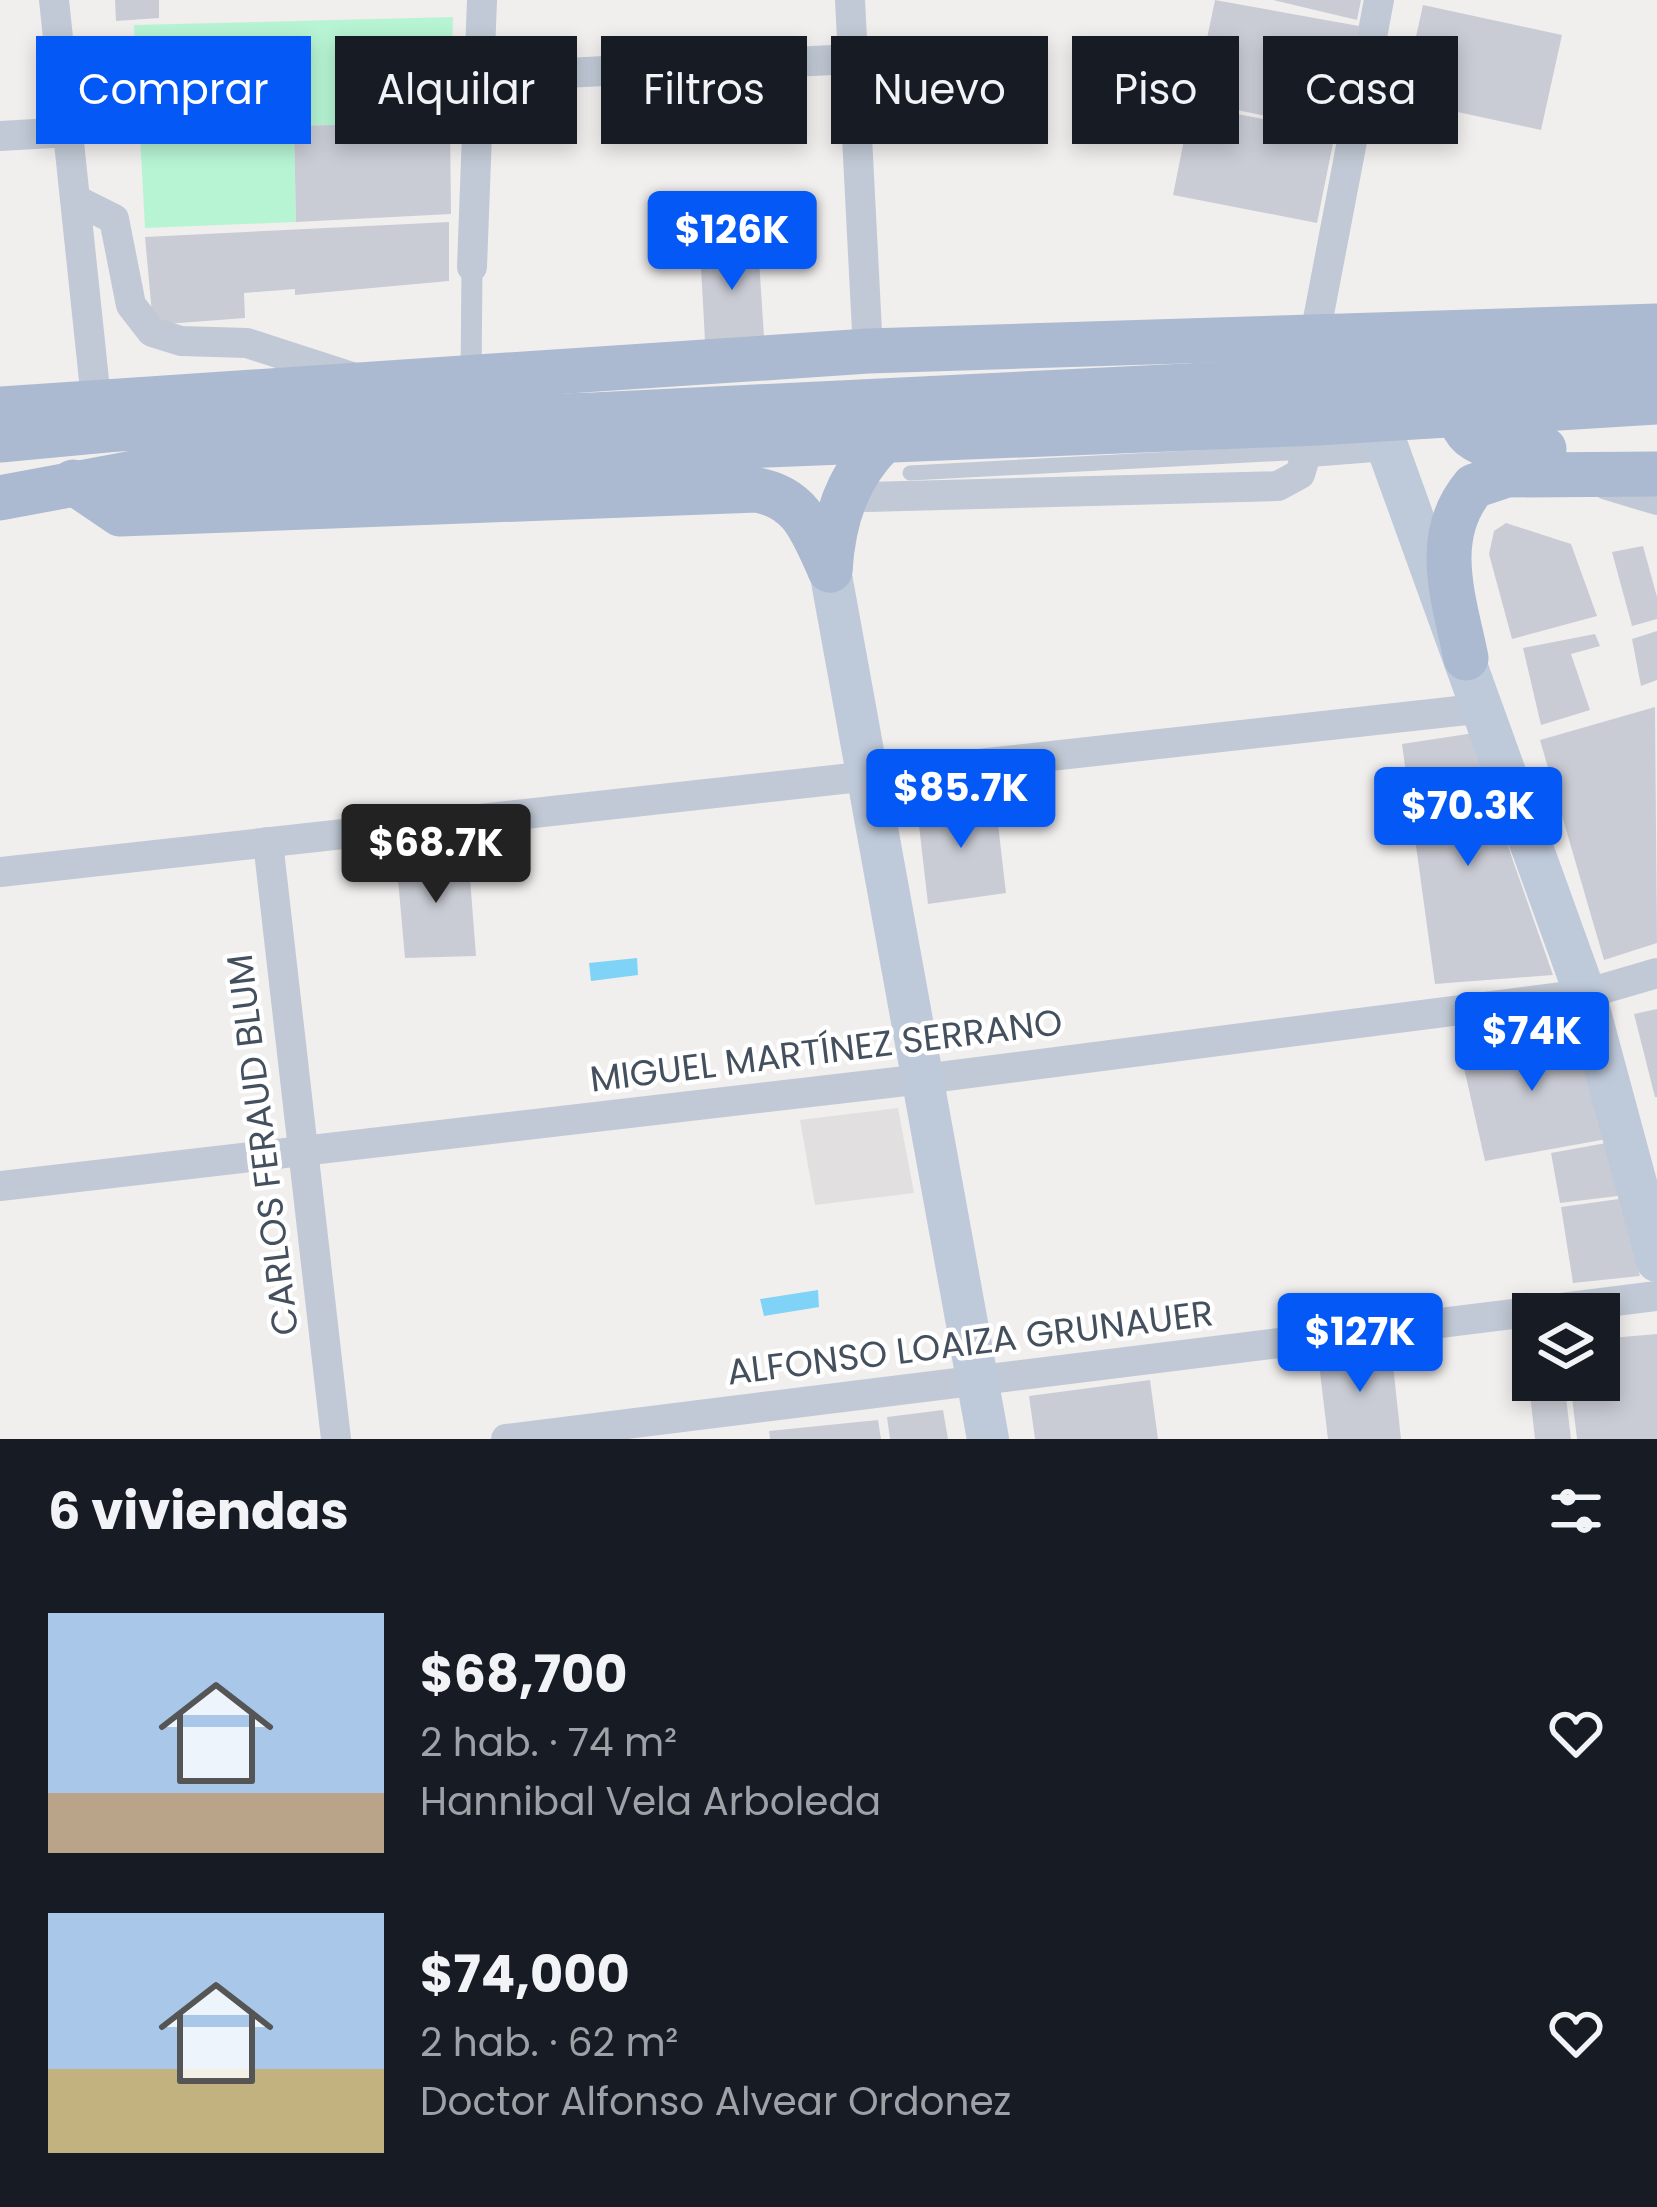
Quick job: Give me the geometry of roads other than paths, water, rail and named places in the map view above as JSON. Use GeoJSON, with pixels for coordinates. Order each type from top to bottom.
{"type":"FeatureCollection","features":[{"type":"Feature","properties":{"kind":"main road"},"geometry":{"type":"LineString","coordinates":[[0,440],[65,434],[106,414],[370,383],[689,361],[1657,326]]}},
{"type":"Feature","properties":{"kind":"main road"},"geometry":{"type":"LineString","coordinates":[[1490,333],[1466,349],[1457,365],[1455,411],[1472,440],[1493,448],[1657,448]]}},
{"type":"Feature","properties":{"kind":"main road"},"geometry":{"type":"LineString","coordinates":[[1314,340],[1378,426],[1485,708],[1585,994],[1657,1261]]}},
{"type":"Feature","properties":{"kind":"main road"},"geometry":{"type":"LineString","coordinates":[[830,570],[838,511],[848,486],[894,431],[951,394],[1058,346]]}},
{"type":"Feature","properties":{"kind":"main road"},"geometry":{"type":"LineString","coordinates":[[689,361],[729,381],[747,418],[740,455],[708,491]]}},
{"type":"Feature","properties":{"kind":"main road"},"geometry":{"type":"LineString","coordinates":[[0,409],[106,414],[593,415],[1657,363]]}},
{"type":"Feature","properties":{"kind":"main road"},"geometry":{"type":"LineString","coordinates":[[894,431],[946,419],[1324,397],[1378,426]]}},
{"type":"Feature","properties":{"kind":"main road"},"geometry":{"type":"LineString","coordinates":[[0,498],[149,470],[1293,424],[1657,402]]}},
{"type":"Feature","properties":{"kind":"main road"},"geometry":{"type":"LineString","coordinates":[[1466,658],[1448,564],[1450,528],[1460,502],[1490,477],[1657,474]]}},
{"type":"Feature","properties":{"kind":"main road"},"geometry":{"type":"LineString","coordinates":[[73,482],[120,514],[708,491],[780,494],[799,508],[830,570],[988,1439]]}},
{"type":"Feature","properties":{"kind":"street"},"geometry":{"type":"LineString","coordinates":[[54,0],[58,36]]}},
{"type":"Feature","properties":{"kind":"street"},"geometry":{"type":"LineString","coordinates":[[482,0],[482,36]]}},
{"type":"Feature","properties":{"kind":"street"},"geometry":{"type":"LineString","coordinates":[[850,0],[852,36]]}},
{"type":"Feature","properties":{"kind":"street"},"geometry":{"type":"LineString","coordinates":[[1314,340],[1379,0]]}},
{"type":"Feature","properties":{"kind":"street"},"geometry":{"type":"LineString","coordinates":[[577,72],[831,59]]}},
{"type":"Feature","properties":{"kind":"street"},"geometry":{"type":"LineString","coordinates":[[0,136],[36,133]]}},
{"type":"Feature","properties":{"kind":"street"},"geometry":{"type":"LineString","coordinates":[[71,144],[106,414]]}},
{"type":"Feature","properties":{"kind":"street"},"geometry":{"type":"LineString","coordinates":[[471,379],[478,144]]}},
{"type":"Feature","properties":{"kind":"street"},"geometry":{"type":"LineString","coordinates":[[857,144],[868,351]]}},
{"type":"Feature","properties":{"kind":"street"},"geometry":{"type":"LineString","coordinates":[[78,201],[115,218],[131,305],[152,332],[181,341],[247,343],[370,383]]}},
{"type":"Feature","properties":{"kind":"street"},"geometry":{"type":"LineString","coordinates":[[867,497],[1278,486],[1300,474],[1324,397]]}},
{"type":"Feature","properties":{"kind":"street"},"geometry":{"type":"LineString","coordinates":[[1309,452],[1378,426]]}},
{"type":"Feature","properties":{"kind":"street"},"geometry":{"type":"LineString","coordinates":[[1572,475],[1657,500]]}},
{"type":"Feature","properties":{"kind":"street"},"geometry":{"type":"LineString","coordinates":[[0,872],[1485,708]]}},
{"type":"Feature","properties":{"kind":"street","name":"CARLOS FERAUD BLUM"},"geometry":{"type":"LineString","coordinates":[[268,842],[336,1439]]}},
{"type":"Feature","properties":{"kind":"street","name":"MIGUEL MARTÍNEZ SERRANO"},"geometry":{"type":"LineString","coordinates":[[0,1186],[923,1079],[1585,994],[1657,973]]}},
{"type":"Feature","properties":{"kind":"street","name":"ALFONSO LOAIZA GRUNAUER"},"geometry":{"type":"LineString","coordinates":[[506,1439],[1657,1296]]}},
{"type":"Feature","properties":{"kind":"lane"},"geometry":{"type":"LineString","coordinates":[[0,453],[65,434]]}},
{"type":"Feature","properties":{"kind":"lane"},"geometry":{"type":"LineString","coordinates":[[910,473],[1309,452]]}},
{"type":"Feature","properties":{"kind":"water"},"geometry":{"type":"Polygon","coordinates":[[[637,958],[638,975],[591,981],[589,963],[637,958]]]}},
{"type":"Feature","properties":{"kind":"water"},"geometry":{"type":"Polygon","coordinates":[[[818,1290],[819,1307],[764,1316],[760,1299],[818,1290]]]}}]}
